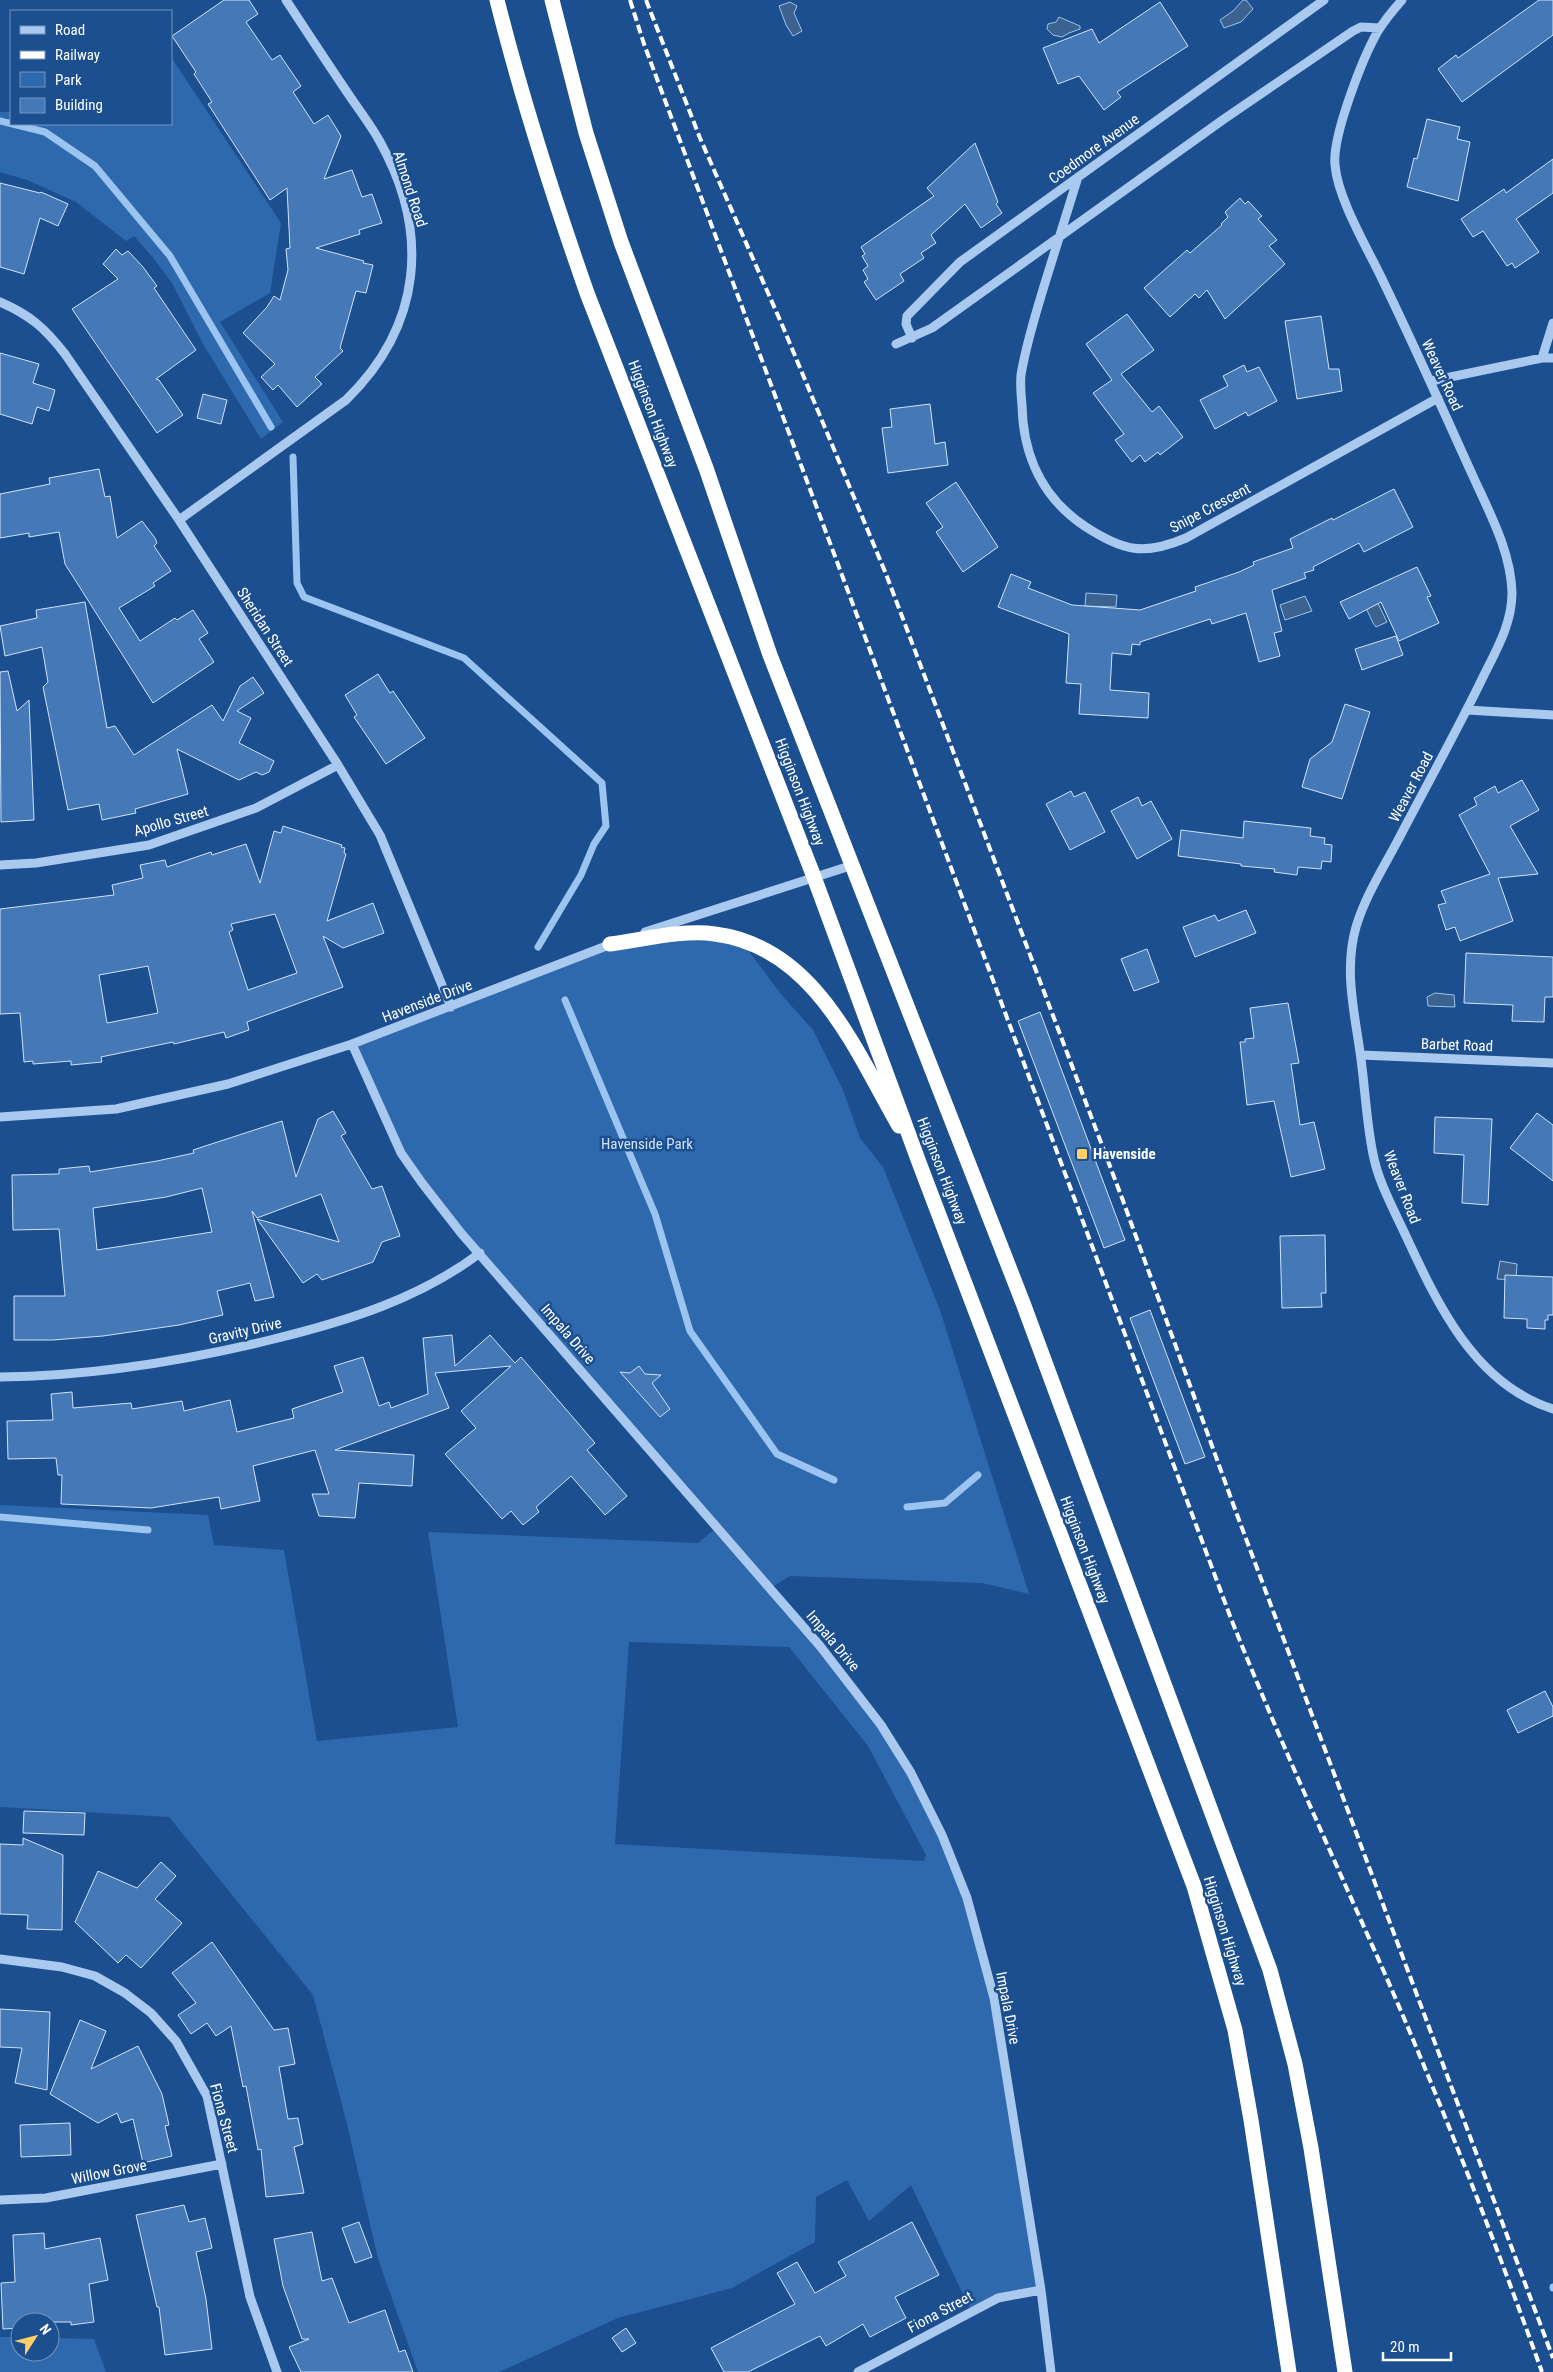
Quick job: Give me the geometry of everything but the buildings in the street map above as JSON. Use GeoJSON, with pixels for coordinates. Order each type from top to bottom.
{"type":"FeatureCollection","features":[{"type":"Feature","properties":{"kind":"highway","name":"Higginson Highway"},"geometry":{"type":"LineString","coordinates":[[498,0],[518,82],[555,202],[587,293],[814,877],[920,1165],[1194,1886],[1235,2030],[1251,2120],[1289,2372]]}},
{"type":"Feature","properties":{"kind":"highway","name":"Higginson Highway"},"geometry":{"type":"LineString","coordinates":[[552,0],[586,133],[621,242],[706,468],[770,655],[1023,1303],[1270,1970],[1295,2064],[1309,2139],[1345,2372]]}},
{"type":"Feature","properties":{"kind":"highway"},"geometry":{"type":"LineString","coordinates":[[610,944],[698,932],[742,940],[778,956],[808,981],[835,1014],[920,1165]]}},
{"type":"Feature","properties":{"kind":"street","name":"Almond Road"},"geometry":{"type":"LineString","coordinates":[[179,520],[346,400],[378,364],[395,333],[406,303],[411,277],[413,240],[405,205],[383,148],[286,0]]}},
{"type":"Feature","properties":{"kind":"street","name":"Coedmore Avenue"},"geometry":{"type":"LineString","coordinates":[[912,338],[906,324],[907,316],[960,262],[1324,0]]}},
{"type":"Feature","properties":{"kind":"street"},"geometry":{"type":"LineString","coordinates":[[896,344],[932,328],[1224,120],[1353,31],[1361,28],[1380,28],[1402,0]]}},
{"type":"Feature","properties":{"kind":"street","name":"Weaver Road"},"geometry":{"type":"LineString","coordinates":[[1380,28],[1368,50],[1340,126],[1335,164],[1338,177],[1349,211],[1431,381],[1500,537],[1508,567],[1512,593],[1509,618],[1502,638],[1467,710],[1363,906],[1356,927],[1350,973],[1351,996],[1361,1055],[1373,1156],[1389,1198],[1442,1310],[1478,1358],[1498,1378],[1522,1395],[1553,1409]]}},
{"type":"Feature","properties":{"kind":"street","name":"Snipe Crescent"},"geometry":{"type":"LineString","coordinates":[[1078,177],[1032,328],[1021,376],[1022,423],[1029,456],[1038,478],[1051,496],[1071,517],[1113,544],[1149,549],[1162,547],[1186,538],[1438,398]]}},
{"type":"Feature","properties":{"kind":"street","name":"Sheridan Street"},"geometry":{"type":"LineString","coordinates":[[0,302],[30,317],[48,332],[179,520],[338,765],[380,835],[451,1007]]}},
{"type":"Feature","properties":{"kind":"street"},"geometry":{"type":"LineString","coordinates":[[1542,358],[1553,323]]}},
{"type":"Feature","properties":{"kind":"street"},"geometry":{"type":"LineString","coordinates":[[1431,381],[1542,358],[1553,358]]}},
{"type":"Feature","properties":{"kind":"street"},"geometry":{"type":"LineString","coordinates":[[1467,710],[1553,715]]}},
{"type":"Feature","properties":{"kind":"street","name":"Apollo Street"},"geometry":{"type":"LineString","coordinates":[[0,865],[36,863],[149,845],[256,808],[338,765]]}},
{"type":"Feature","properties":{"kind":"street","name":"Havenside Drive"},"geometry":{"type":"LineString","coordinates":[[0,1117],[116,1109],[228,1084],[352,1044],[610,944],[853,865]]}},
{"type":"Feature","properties":{"kind":"street","name":"Impala Drive"},"geometry":{"type":"LineString","coordinates":[[352,1044],[401,1152],[422,1183],[480,1253],[820,1646],[881,1724],[912,1773],[942,1835],[967,1898],[994,1998],[1041,2290],[1051,2372]]}},
{"type":"Feature","properties":{"kind":"street","name":"Barbet Road"},"geometry":{"type":"LineString","coordinates":[[1361,1055],[1553,1063]]}},
{"type":"Feature","properties":{"kind":"street","name":"Gravity Drive"},"geometry":{"type":"LineString","coordinates":[[0,1377],[90,1373],[181,1360],[331,1325],[402,1298],[447,1276],[480,1253]]}},
{"type":"Feature","properties":{"kind":"street","name":"Fiona Street"},"geometry":{"type":"LineString","coordinates":[[0,1959],[62,1967],[95,1976],[125,1993],[151,2013],[176,2041],[207,2096],[250,2297],[266,2346],[277,2372]]}},
{"type":"Feature","properties":{"kind":"street","name":"Willow Grove"},"geometry":{"type":"LineString","coordinates":[[0,2200],[46,2198],[222,2164]]}},
{"type":"Feature","properties":{"kind":"street","name":"Fiona Street"},"geometry":{"type":"LineString","coordinates":[[858,2372],[998,2298],[1041,2290]]}},
{"type":"Feature","properties":{"kind":"green space"},"geometry":{"type":"Polygon","coordinates":[[[172,59],[281,223],[270,293],[220,322],[283,422],[261,439],[203,344],[172,283],[134,236],[126,241],[76,202],[27,180],[0,172],[0,112],[10,112],[10,125],[172,125],[172,59]]]}},
{"type":"Feature","properties":{"kind":"green space","name":"Havenside Park"},"geometry":{"type":"Polygon","coordinates":[[[695,933],[742,942],[781,994],[813,1030],[843,1090],[860,1138],[883,1167],[940,1310],[1029,1594],[982,1583],[790,1576],[769,1589],[819,1645],[911,1773],[960,1882],[992,1998],[1041,2290],[1023,2291],[971,2311],[911,2185],[869,2221],[847,2180],[816,2197],[815,2242],[732,2288],[618,2318],[499,2372],[418,2372],[378,2259],[346,2120],[313,1995],[169,1817],[0,1807],[0,1505],[208,1515],[214,1545],[284,1550],[317,1741],[458,1727],[428,1532],[698,1543],[716,1528],[461,1232],[401,1152],[352,1045],[608,946],[695,933]],[[629,1642],[615,1844],[924,1861],[926,1855],[868,1746],[789,1647],[629,1642]]]}},
{"type":"Feature","properties":{"kind":"green space"},"geometry":{"type":"Polygon","coordinates":[[[0,2337],[10,2337],[10,2362],[60,2362],[60,2338],[94,2339],[106,2372],[0,2372],[0,2337]]]}},
{"type":"Feature","properties":{"kind":"shaded area"},"geometry":{"type":"Polygon","coordinates":[[[1243,0],[1246,0],[1253,9],[1241,22],[1224,28],[1220,20],[1233,11],[1243,0]]]}},
{"type":"Feature","properties":{"kind":"shaded area"},"geometry":{"type":"Polygon","coordinates":[[[790,2],[797,6],[794,13],[802,31],[793,36],[786,25],[779,6],[790,2]]]}},
{"type":"Feature","properties":{"kind":"shaded area"},"geometry":{"type":"Polygon","coordinates":[[[1059,17],[1080,26],[1080,29],[1062,37],[1053,35],[1047,29],[1048,24],[1056,22],[1059,17]]]}},
{"type":"Feature","properties":{"kind":"shaded area"},"geometry":{"type":"Polygon","coordinates":[[[1086,593],[1117,595],[1116,607],[1085,606],[1086,593]]]}},
{"type":"Feature","properties":{"kind":"shaded area"},"geometry":{"type":"Polygon","coordinates":[[[1374,595],[1387,622],[1376,627],[1366,608],[1374,595]]]}},
{"type":"Feature","properties":{"kind":"shaded area"},"geometry":{"type":"Polygon","coordinates":[[[1305,596],[1312,611],[1285,620],[1280,605],[1305,596]]]}},
{"type":"Feature","properties":{"kind":"shaded area"},"geometry":{"type":"Polygon","coordinates":[[[1435,993],[1454,995],[1455,1007],[1428,1006],[1427,997],[1435,993]]]}},
{"type":"Feature","properties":{"kind":"shaded area"},"geometry":{"type":"Polygon","coordinates":[[[1500,1261],[1517,1264],[1516,1280],[1497,1279],[1500,1261]]]}},
{"type":"Feature","properties":{"kind":"waterway"},"geometry":{"type":"LineString","coordinates":[[0,121],[10,123]]}},
{"type":"Feature","properties":{"kind":"waterway"},"geometry":{"type":"LineString","coordinates":[[16,125],[45,132],[95,166],[170,256],[271,427]]}},
{"type":"Feature","properties":{"kind":"waterway"},"geometry":{"type":"LineString","coordinates":[[293,457],[297,583],[304,597],[464,658],[602,783],[606,826],[594,844],[581,875],[538,947]]}},
{"type":"Feature","properties":{"kind":"waterway"},"geometry":{"type":"LineString","coordinates":[[565,1000],[655,1214],[690,1331],[777,1454],[834,1480]]}},
{"type":"Feature","properties":{"kind":"waterway"},"geometry":{"type":"LineString","coordinates":[[907,1507],[945,1503],[978,1475]]}},
{"type":"Feature","properties":{"kind":"waterway"},"geometry":{"type":"LineString","coordinates":[[0,1517],[148,1530]]}},
{"type":"Feature","properties":{"kind":"railway"},"geometry":{"type":"LineString","coordinates":[[630,0],[644,44],[1230,1616],[1286,1751],[1427,2073],[1486,2222],[1542,2372]]}},
{"type":"Feature","properties":{"kind":"railway"},"geometry":{"type":"LineString","coordinates":[[646,0],[700,138],[783,327],[886,574],[1122,1198],[1236,1512],[1553,2358]]}},
{"type":"Feature","properties":{"kind":"place","name":"Havenside"},"geometry":{"type":"Point","coordinates":[1082,1154]}}]}
